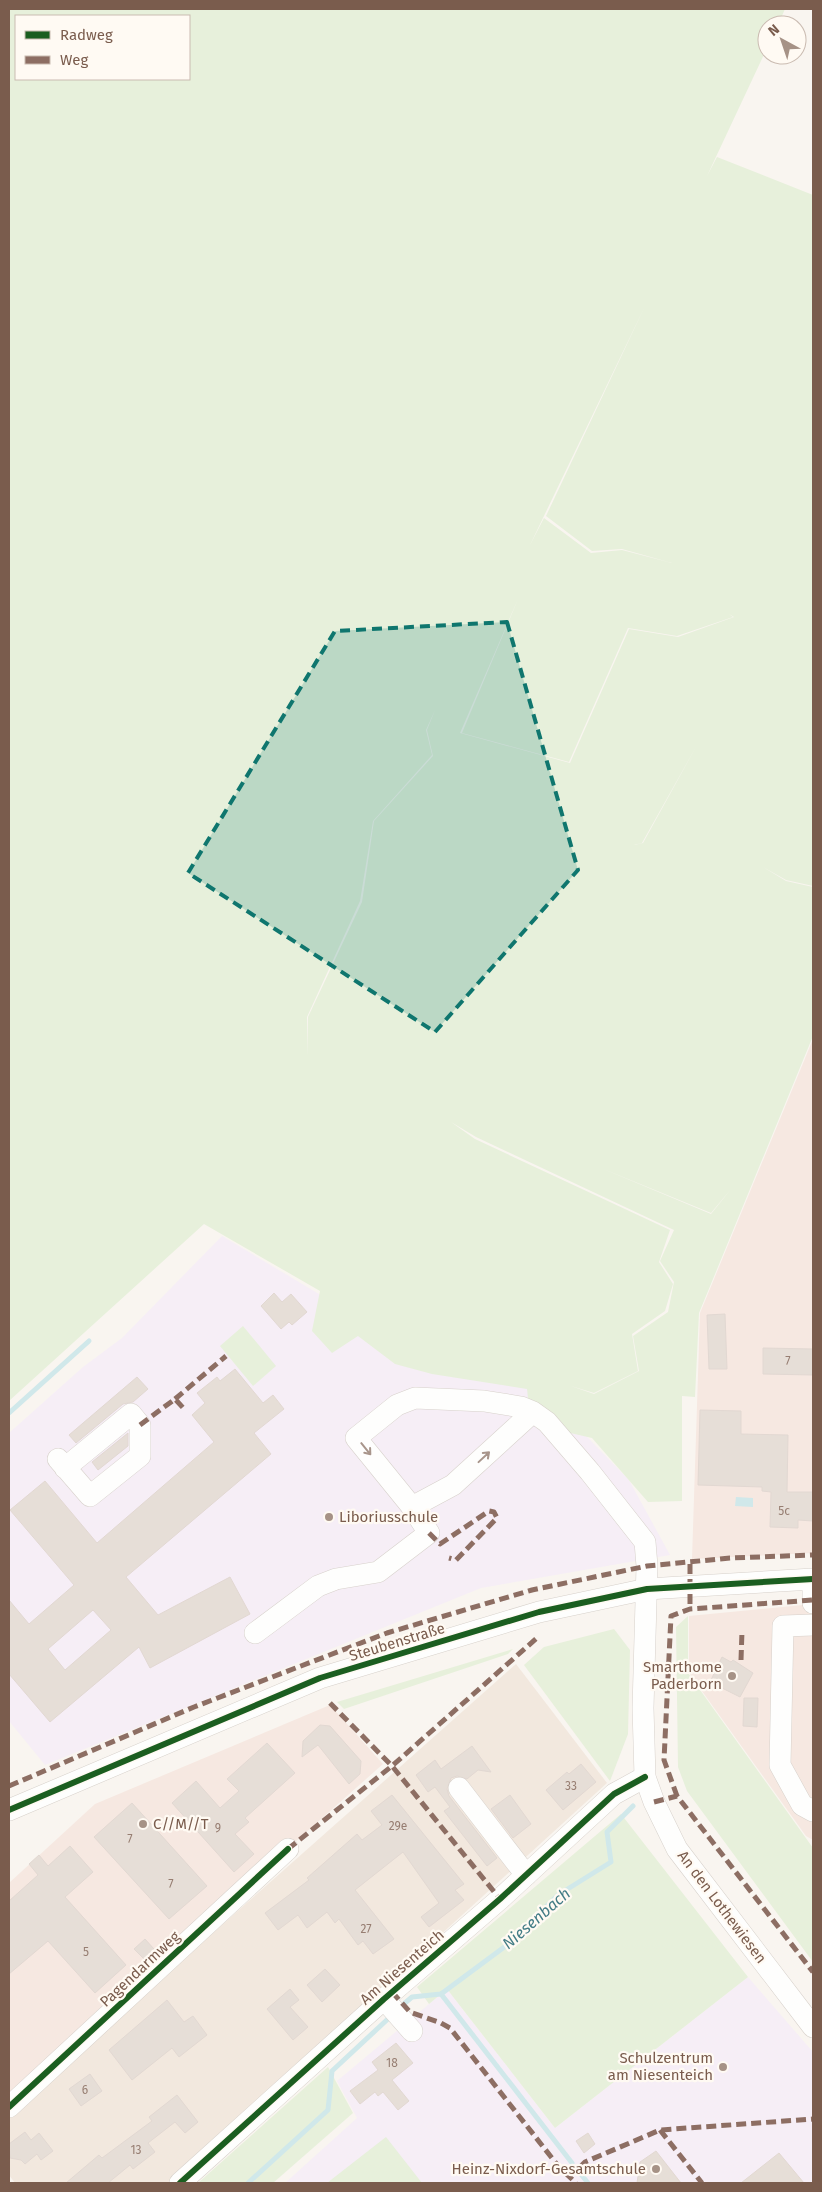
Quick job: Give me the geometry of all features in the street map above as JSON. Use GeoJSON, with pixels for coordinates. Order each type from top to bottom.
{"type":"FeatureCollection","features":[{"type":"Feature","properties":{"kind":"street"},"geometry":{"type":"LineString","coordinates":[[255,1633],[318,1586],[336,1579],[378,1572],[429,1533],[412,1507],[356,1438],[397,1405],[415,1398],[474,1400],[521,1407],[533,1412],[547,1422],[590,1472],[645,1542],[647,1590],[643,1708],[645,1777]]}},
{"type":"Feature","properties":{"kind":"street"},"geometry":{"type":"LineString","coordinates":[[412,1507],[453,1485],[533,1412]]}},
{"type":"Feature","properties":{"kind":"street"},"geometry":{"type":"LineString","coordinates":[[813,1580],[813,1603]]}},
{"type":"Feature","properties":{"kind":"street","name":"Steubenstraße"},"geometry":{"type":"LineString","coordinates":[[9,1810],[320,1678],[539,1612],[647,1590],[690,1585],[813,1580]]}},
{"type":"Feature","properties":{"kind":"street"},"geometry":{"type":"LineString","coordinates":[[813,1625],[783,1626],[780,1765],[802,1805],[813,1810]]}},
{"type":"Feature","properties":{"kind":"street","name":"Am Niesenteich"},"geometry":{"type":"LineString","coordinates":[[180,2183],[384,1999],[526,1875],[614,1794],[645,1777]]}},
{"type":"Feature","properties":{"kind":"street","name":"An den Lothewiesen"},"geometry":{"type":"LineString","coordinates":[[645,1777],[654,1802],[677,1849],[813,2027]]}},
{"type":"Feature","properties":{"kind":"street"},"geometry":{"type":"LineString","coordinates":[[460,1788],[526,1875]]}},
{"type":"Feature","properties":{"kind":"street","name":"Pagendarmweg"},"geometry":{"type":"LineString","coordinates":[[9,2106],[288,1849]]}},
{"type":"Feature","properties":{"kind":"street","name":"Am Niesenteich"},"geometry":{"type":"LineString","coordinates":[[384,1999],[412,2031]]}},
{"type":"Feature","properties":{"kind":"highlighted area"},"geometry":{"type":"Polygon","coordinates":[[[507,622],[578,870],[435,1032],[188,873],[335,631],[507,622]]]}},
{"type":"Feature","properties":{"kind":"shaded area"},"geometry":{"type":"Polygon","coordinates":[[[813,1039],[813,1553],[692,1559],[700,1313],[813,1039]]]}},
{"type":"Feature","properties":{"kind":"shaded area","name":"Liboriusschule"},"geometry":{"type":"Polygon","coordinates":[[[222,1236],[421,1355],[517,1380],[562,1411],[629,1480],[670,1555],[481,1588],[45,1765],[9,1721],[9,1433],[83,1367],[122,1338],[222,1236]]]}},
{"type":"Feature","properties":{"kind":"shaded area"},"geometry":{"type":"Polygon","coordinates":[[[813,1604],[813,1840],[806,1836],[689,1673],[689,1616],[813,1604]]]}},
{"type":"Feature","properties":{"kind":"shaded area"},"geometry":{"type":"Polygon","coordinates":[[[516,1664],[607,1783],[168,2183],[15,2183],[9,2175],[9,2114],[516,1664]]]}},
{"type":"Feature","properties":{"kind":"shaded area"},"geometry":{"type":"Polygon","coordinates":[[[330,1705],[383,1764],[9,2096],[9,1883],[95,1804],[330,1705]]]}},
{"type":"Feature","properties":{"kind":"shaded area","name":"Schulzentrum am Niesenteich"},"geometry":{"type":"Polygon","coordinates":[[[748,1977],[813,2052],[813,2183],[285,2183],[357,2118],[337,2081],[447,1989],[555,2128],[748,1977]]]}},
{"type":"Feature","properties":{"kind":"green space"},"geometry":{"type":"Polygon","coordinates":[[[9,9],[785,9],[782,15],[757,15],[757,65],[759,65],[707,176],[717,157],[813,195],[813,886],[786,880],[763,867],[786,881],[813,887],[813,1036],[699,1313],[695,1397],[682,1396],[682,1501],[648,1502],[592,1438],[566,1432],[529,1407],[527,1389],[432,1374],[395,1364],[358,1336],[332,1353],[312,1331],[320,1291],[204,1224],[9,1401],[9,9]],[[645,306],[530,545],[544,518],[591,553],[622,550],[672,563],[622,549],[592,551],[546,516],[645,306]],[[518,599],[460,733],[570,763],[629,629],[678,637],[734,617],[729,614],[733,617],[677,636],[628,628],[569,762],[462,733],[518,599]],[[435,710],[426,730],[432,755],[373,821],[360,901],[307,1017],[307,1056],[308,1017],[362,902],[374,821],[433,756],[427,730],[435,710]],[[697,745],[642,843],[634,845],[643,843],[697,745]],[[451,1122],[475,1139],[670,1230],[659,1262],[673,1284],[665,1311],[632,1334],[638,1371],[594,1393],[571,1386],[594,1394],[639,1371],[633,1336],[668,1312],[674,1282],[660,1261],[674,1230],[476,1137],[451,1122]],[[601,1168],[711,1214],[731,1189],[711,1213],[601,1168]]]}},
{"type":"Feature","properties":{"kind":"green space"},"geometry":{"type":"Polygon","coordinates":[[[243,1326],[276,1366],[253,1386],[220,1346],[243,1326]]]}},
{"type":"Feature","properties":{"kind":"green space"},"geometry":{"type":"Polygon","coordinates":[[[688,1616],[688,1673],[813,1848],[813,1962],[687,1791],[678,1767],[676,1627],[688,1616]]]}},
{"type":"Feature","properties":{"kind":"green space"},"geometry":{"type":"Polygon","coordinates":[[[614,1629],[630,1650],[628,1734],[610,1781],[524,1665],[544,1647],[614,1629]]]}},
{"type":"Feature","properties":{"kind":"green space"},"geometry":{"type":"Polygon","coordinates":[[[513,1649],[508,1654],[344,1709],[337,1702],[513,1649]]]}},
{"type":"Feature","properties":{"kind":"green space"},"geometry":{"type":"Polygon","coordinates":[[[621,1814],[748,1977],[555,2128],[447,1989],[429,2004],[417,1987],[621,1814]]]}},
{"type":"Feature","properties":{"kind":"green space"},"geometry":{"type":"Polygon","coordinates":[[[328,2067],[353,2113],[273,2183],[198,2183],[328,2067]]]}},
{"type":"Feature","properties":{"kind":"green space"},"geometry":{"type":"Polygon","coordinates":[[[386,2137],[422,2183],[327,2183],[386,2137]]]}},
{"type":"Feature","properties":{"kind":"water"},"geometry":{"type":"Polygon","coordinates":[[[736,1497],[753,1498],[753,1507],[735,1506],[736,1497]]]}},
{"type":"Feature","properties":{"kind":"building"},"geometry":{"type":"Polygon","coordinates":[[[274,1293],[282,1302],[291,1294],[307,1312],[292,1325],[289,1322],[281,1329],[261,1306],[274,1293]]]}},
{"type":"Feature","properties":{"kind":"building"},"geometry":{"type":"Polygon","coordinates":[[[725,1314],[727,1369],[709,1369],[707,1315],[725,1314]]]}},
{"type":"Feature","properties":{"kind":"building"},"geometry":{"type":"Polygon","coordinates":[[[763,1348],[813,1349],[813,1375],[763,1374],[763,1348]]]}},
{"type":"Feature","properties":{"kind":"building"},"geometry":{"type":"Polygon","coordinates":[[[235,1369],[263,1403],[273,1395],[284,1409],[254,1433],[271,1454],[126,1577],[158,1615],[230,1577],[250,1614],[150,1668],[139,1647],[50,1722],[9,1674],[9,1600],[29,1624],[74,1585],[10,1510],[45,1481],[97,1543],[214,1442],[192,1415],[205,1403],[197,1393],[217,1377],[220,1381],[235,1369]],[[93,1610],[48,1649],[65,1670],[111,1630],[93,1610]]]}},
{"type":"Feature","properties":{"kind":"building"},"geometry":{"type":"Polygon","coordinates":[[[137,1377],[148,1389],[133,1402],[123,1404],[76,1443],[69,1435],[137,1377]]]}},
{"type":"Feature","properties":{"kind":"building"},"geometry":{"type":"Polygon","coordinates":[[[700,1410],[741,1411],[741,1434],[788,1435],[787,1492],[813,1492],[813,1521],[798,1520],[798,1528],[770,1527],[771,1492],[762,1491],[762,1487],[698,1485],[700,1410]]]}},
{"type":"Feature","properties":{"kind":"building"},"geometry":{"type":"Polygon","coordinates":[[[128,1433],[128,1446],[98,1470],[92,1462],[128,1433]]]}},
{"type":"Feature","properties":{"kind":"building","name":"Smarthome Paderborn"},"geometry":{"type":"Polygon","coordinates":[[[722,1657],[731,1662],[733,1660],[753,1673],[740,1697],[718,1686],[720,1684],[711,1680],[722,1657]]]}},
{"type":"Feature","properties":{"kind":"building"},"geometry":{"type":"Polygon","coordinates":[[[744,1698],[758,1698],[757,1727],[743,1726],[744,1698]]]}},
{"type":"Feature","properties":{"kind":"building"},"geometry":{"type":"Polygon","coordinates":[[[320,1725],[330,1726],[361,1761],[360,1774],[349,1784],[318,1745],[302,1757],[303,1741],[320,1725]]]}},
{"type":"Feature","properties":{"kind":"building"},"geometry":{"type":"Polygon","coordinates":[[[267,1743],[295,1773],[245,1818],[249,1822],[235,1834],[254,1854],[234,1872],[172,1803],[196,1781],[220,1808],[239,1791],[227,1779],[267,1743]]]}},
{"type":"Feature","properties":{"kind":"building"},"geometry":{"type":"Polygon","coordinates":[[[472,1746],[491,1772],[478,1770],[467,1779],[457,1776],[451,1778],[447,1789],[449,1796],[497,1858],[487,1866],[444,1811],[450,1807],[435,1787],[428,1792],[416,1775],[435,1760],[441,1769],[472,1746]]]}},
{"type":"Feature","properties":{"kind":"building"},"geometry":{"type":"Polygon","coordinates":[[[581,1764],[596,1782],[563,1810],[546,1790],[567,1772],[569,1774],[581,1764]]]}},
{"type":"Feature","properties":{"kind":"building"},"geometry":{"type":"Polygon","coordinates":[[[392,1795],[464,1884],[455,1890],[464,1900],[429,1927],[421,1917],[439,1903],[403,1852],[355,1890],[394,1939],[373,1954],[363,1941],[358,1945],[339,1919],[335,1923],[327,1912],[307,1928],[298,1915],[278,1930],[265,1913],[309,1880],[307,1878],[357,1834],[362,1840],[382,1825],[371,1811],[392,1795]]]}},
{"type":"Feature","properties":{"kind":"building"},"geometry":{"type":"Polygon","coordinates":[[[510,1795],[531,1824],[513,1838],[491,1809],[510,1795]]]}},
{"type":"Feature","properties":{"kind":"building"},"geometry":{"type":"Polygon","coordinates":[[[132,1803],[207,1886],[169,1919],[94,1837],[132,1803]]]}},
{"type":"Feature","properties":{"kind":"building"},"geometry":{"type":"Polygon","coordinates":[[[70,1846],[93,1872],[65,1897],[126,1965],[95,1993],[48,1941],[9,1974],[9,1901],[38,1875],[29,1864],[39,1855],[48,1866],[70,1846]]]}},
{"type":"Feature","properties":{"kind":"building"},"geometry":{"type":"Polygon","coordinates":[[[145,1939],[154,1949],[144,1959],[134,1949],[145,1939]]]}},
{"type":"Feature","properties":{"kind":"building"},"geometry":{"type":"Polygon","coordinates":[[[325,1969],[340,1985],[322,2002],[307,1985],[325,1969]]]}},
{"type":"Feature","properties":{"kind":"building"},"geometry":{"type":"Polygon","coordinates":[[[290,1989],[299,2000],[290,2007],[308,2027],[293,2040],[267,2009],[290,1989]]]}},
{"type":"Feature","properties":{"kind":"building"},"geometry":{"type":"Polygon","coordinates":[[[167,2000],[184,2022],[193,2016],[207,2035],[179,2057],[172,2048],[132,2080],[109,2050],[167,2000]]]}},
{"type":"Feature","properties":{"kind":"building"},"geometry":{"type":"Polygon","coordinates":[[[396,2043],[413,2063],[392,2080],[409,2101],[398,2110],[383,2092],[378,2096],[375,2092],[360,2104],[350,2091],[378,2070],[372,2062],[396,2043]]]}},
{"type":"Feature","properties":{"kind":"building"},"geometry":{"type":"Polygon","coordinates":[[[90,2074],[102,2091],[81,2106],[69,2089],[90,2074]]]}},
{"type":"Feature","properties":{"kind":"building"},"geometry":{"type":"Polygon","coordinates":[[[177,2095],[198,2122],[185,2133],[175,2122],[148,2143],[155,2152],[133,2169],[130,2165],[108,2183],[66,2183],[99,2155],[102,2158],[152,2121],[149,2117],[177,2095]]]}},
{"type":"Feature","properties":{"kind":"building"},"geometry":{"type":"Polygon","coordinates":[[[25,2132],[31,2140],[39,2133],[53,2151],[41,2160],[37,2154],[25,2164],[21,2160],[10,2158],[9,2144],[25,2132]]]}},
{"type":"Feature","properties":{"kind":"building"},"geometry":{"type":"Polygon","coordinates":[[[588,2133],[595,2144],[584,2153],[576,2141],[588,2133]]]}},
{"type":"Feature","properties":{"kind":"building","name":"Heinz-Nixdorf-Gesamtschule"},"geometry":{"type":"Polygon","coordinates":[[[656,2151],[681,2183],[637,2183],[640,2162],[656,2151]]]}},
{"type":"Feature","properties":{"kind":"building"},"geometry":{"type":"Polygon","coordinates":[[[779,2153],[804,2183],[741,2183],[779,2153]]]}},
{"type":"Feature","properties":{"kind":"waterway"},"geometry":{"type":"LineString","coordinates":[[9,1413],[89,1341]]}},
{"type":"Feature","properties":{"kind":"waterway","name":"Niesenbach"},"geometry":{"type":"LineString","coordinates":[[405,2003],[412,1997],[441,1994],[507,1945],[558,1895],[611,1862],[607,1832],[633,1806]]}},
{"type":"Feature","properties":{"kind":"waterway"},"geometry":{"type":"LineString","coordinates":[[441,1994],[572,2163]]}},
{"type":"Feature","properties":{"kind":"waterway","name":"Niesenbach"},"geometry":{"type":"LineString","coordinates":[[248,2183],[328,2110],[332,2071],[390,2017]]}},
{"type":"Feature","properties":{"kind":"waterway"},"geometry":{"type":"LineString","coordinates":[[580,2173],[588,2183]]}},
{"type":"Feature","properties":{"kind":"marked path"},"geometry":{"type":"LineString","coordinates":[[175,1399],[226,1356]]}},
{"type":"Feature","properties":{"kind":"marked path"},"geometry":{"type":"LineString","coordinates":[[140,1425],[175,1399],[186,1411]]}},
{"type":"Feature","properties":{"kind":"marked path"},"geometry":{"type":"LineString","coordinates":[[429,1533],[440,1544],[489,1511],[494,1512],[497,1518],[456,1560],[449,1558]]}},
{"type":"Feature","properties":{"kind":"marked path"},"geometry":{"type":"LineString","coordinates":[[9,1786],[194,1707],[387,1633],[532,1590],[647,1566],[730,1558],[813,1555]]}},
{"type":"Feature","properties":{"kind":"marked path"},"geometry":{"type":"LineString","coordinates":[[690,1564],[690,1609]]}},
{"type":"Feature","properties":{"kind":"marked path"},"geometry":{"type":"LineString","coordinates":[[677,1796],[664,1760],[671,1616],[690,1609],[813,1600]]}},
{"type":"Feature","properties":{"kind":"marked path"},"geometry":{"type":"LineString","coordinates":[[741,1660],[742,1631]]}},
{"type":"Feature","properties":{"kind":"marked path"},"geometry":{"type":"LineString","coordinates":[[288,1849],[392,1766],[538,1637]]}},
{"type":"Feature","properties":{"kind":"marked path"},"geometry":{"type":"LineString","coordinates":[[330,1703],[392,1766],[500,1899]]}},
{"type":"Feature","properties":{"kind":"marked path"},"geometry":{"type":"LineString","coordinates":[[654,1802],[677,1796],[813,1972]]}},
{"type":"Feature","properties":{"kind":"marked path"},"geometry":{"type":"LineString","coordinates":[[392,1992],[410,2012],[450,2028],[559,2167],[576,2183]]}},
{"type":"Feature","properties":{"kind":"marked path"},"geometry":{"type":"LineString","coordinates":[[580,2167],[585,2162],[660,2130],[813,2119]]}},
{"type":"Feature","properties":{"kind":"marked path"},"geometry":{"type":"LineString","coordinates":[[660,2130],[702,2183]]}},
{"type":"Feature","properties":{"kind":"cycle path"},"geometry":{"type":"LineString","coordinates":[[9,1810],[320,1678],[539,1612],[647,1589],[813,1579]]}},
{"type":"Feature","properties":{"kind":"cycle path"},"geometry":{"type":"LineString","coordinates":[[180,2183],[384,1999],[500,1899],[614,1794],[645,1777]]}},
{"type":"Feature","properties":{"kind":"cycle path"},"geometry":{"type":"LineString","coordinates":[[9,2107],[288,1849]]}},
{"type":"Feature","properties":{"kind":"place","name":"Liboriusschule"},"geometry":{"type":"Point","coordinates":[329,1517]}},
{"type":"Feature","properties":{"kind":"place","name":"Smarthome Paderborn"},"geometry":{"type":"Point","coordinates":[732,1676]}},
{"type":"Feature","properties":{"kind":"place","name":"C//M//T"},"geometry":{"type":"Point","coordinates":[143,1824]}},
{"type":"Feature","properties":{"kind":"place","name":"Schulzentrum am Niesenteich"},"geometry":{"type":"Point","coordinates":[723,2067]}},
{"type":"Feature","properties":{"kind":"place","name":"Heinz-Nixdorf-Gesamtschule"},"geometry":{"type":"Point","coordinates":[656,2169]}}]}
